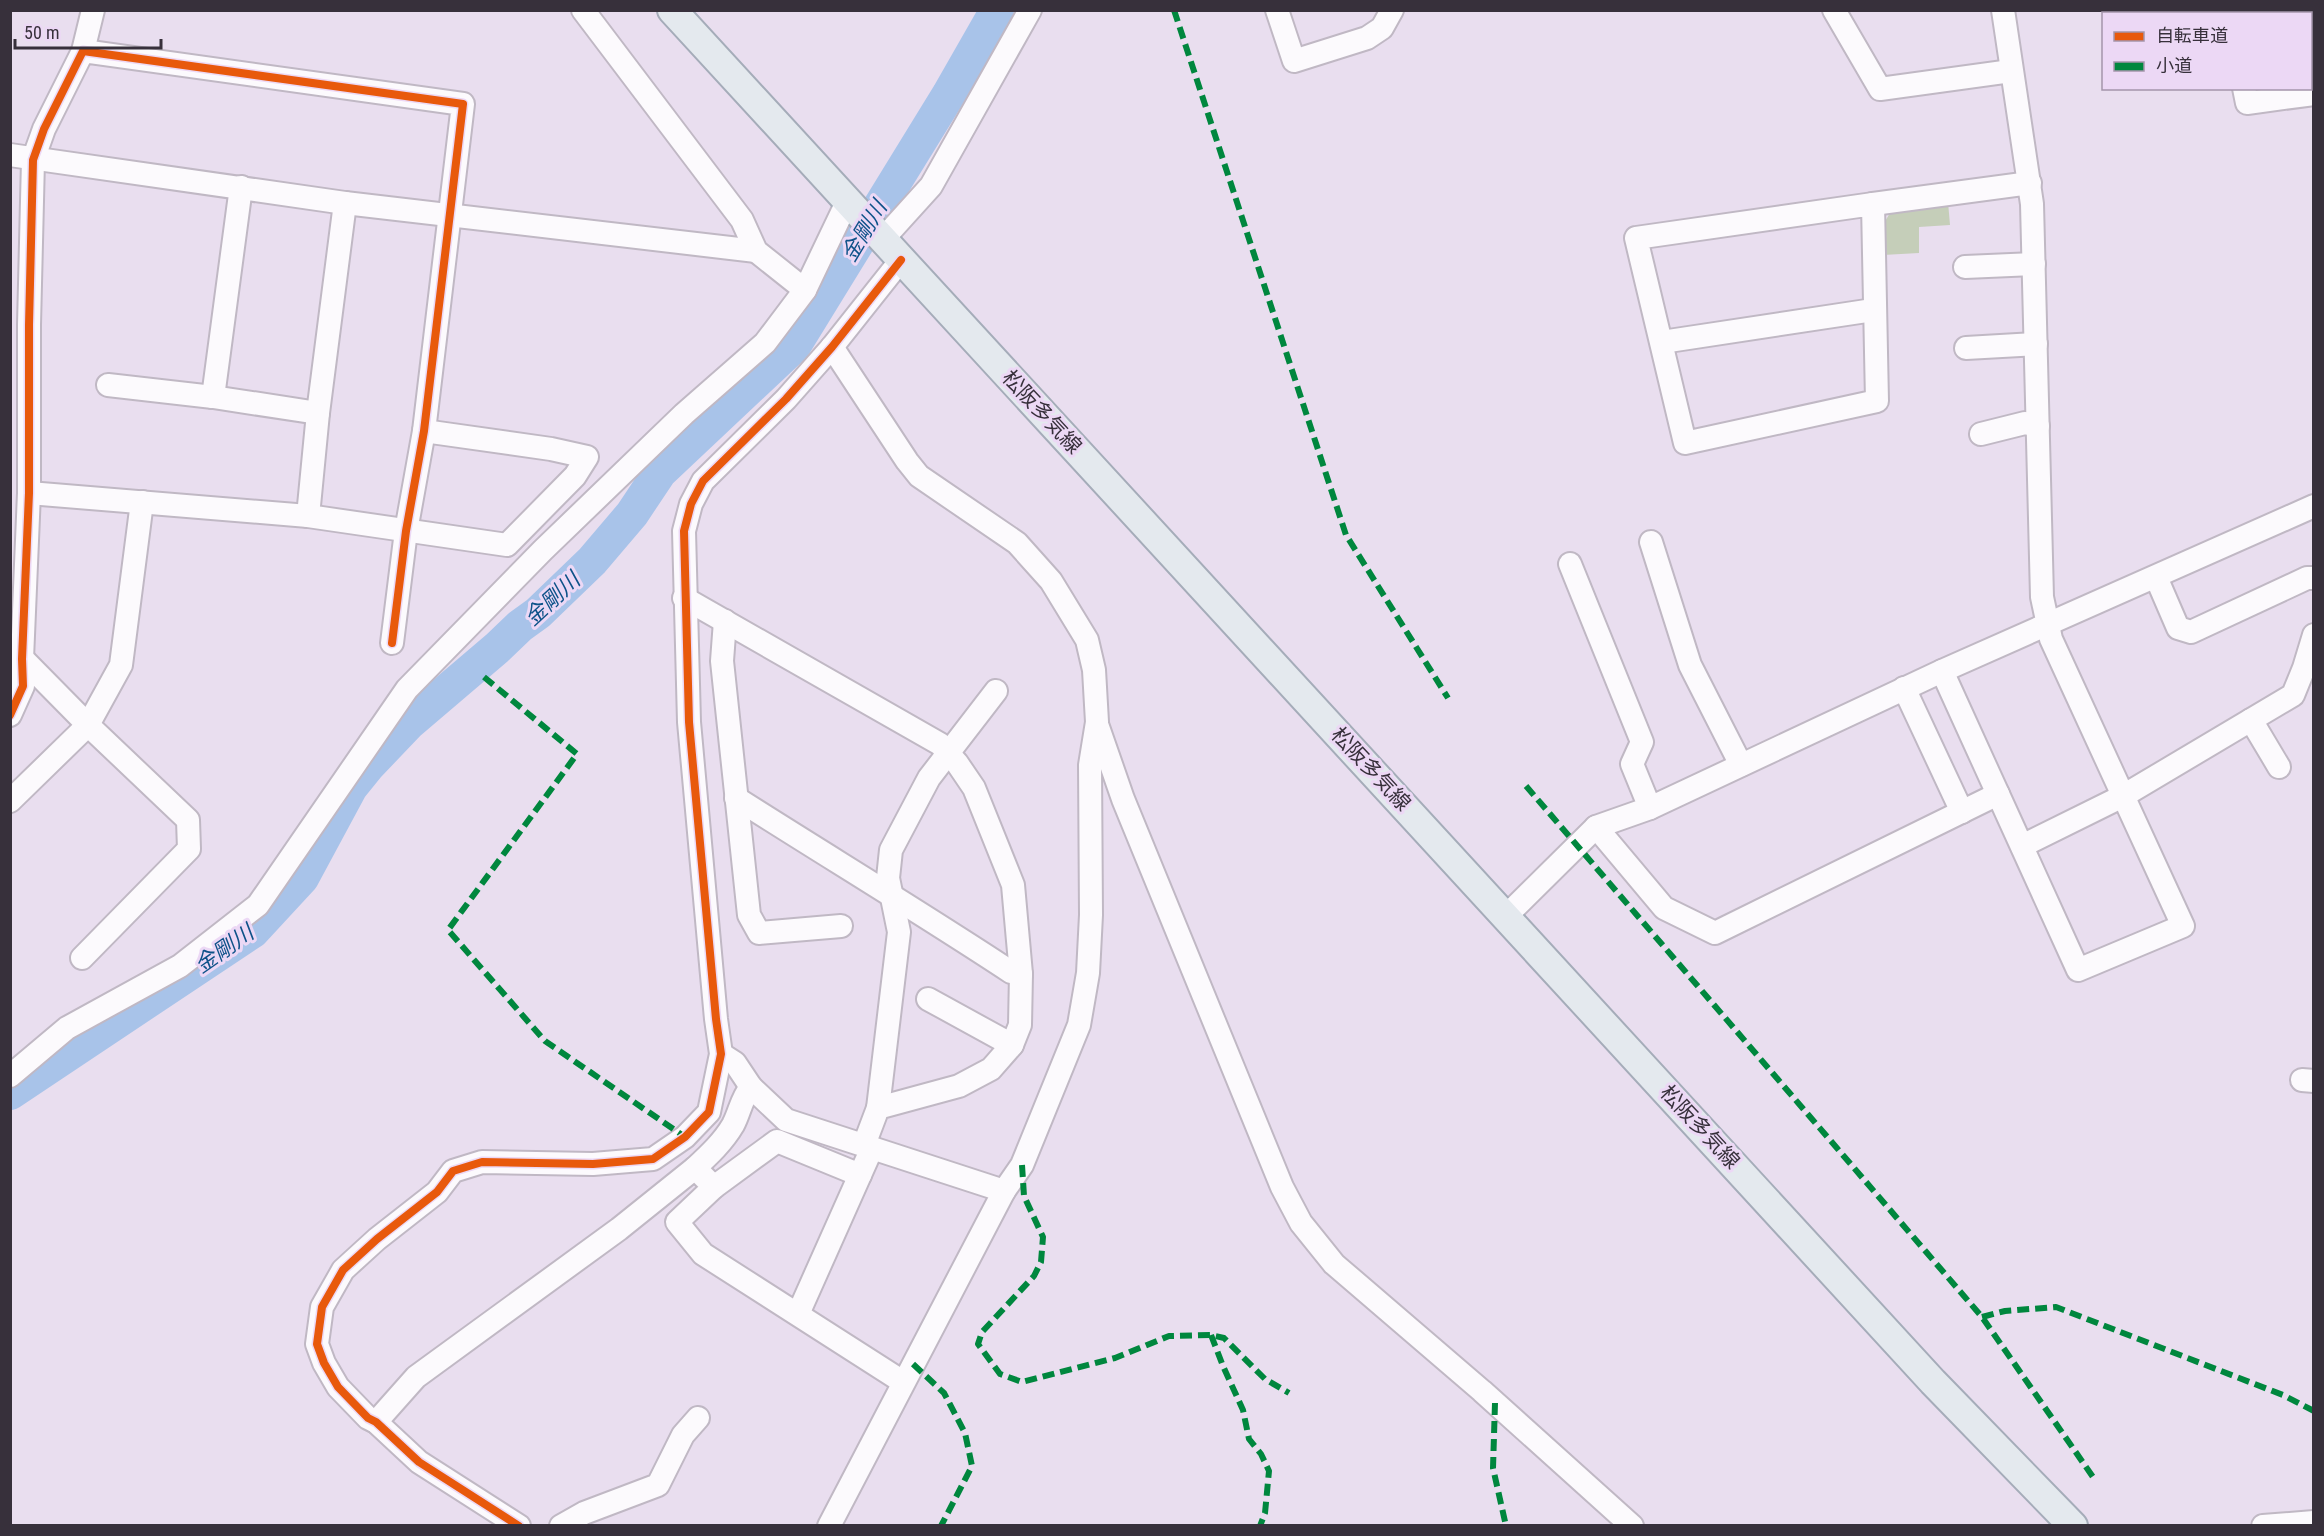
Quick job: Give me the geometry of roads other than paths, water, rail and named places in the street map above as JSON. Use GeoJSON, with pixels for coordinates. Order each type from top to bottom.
{"type":"FeatureCollection","features":[{"type":"Feature","properties":{"kind":"main road","name":"松阪多気線"},"geometry":{"type":"LineString","coordinates":[[672,10],[1933,1382],[2073,1526]]}},
{"type":"Feature","properties":{"kind":"street"},"geometry":{"type":"LineString","coordinates":[[10,715],[23,686],[16,652],[29,493],[29,325],[33,160],[44,129],[83,51],[93,10]]}},
{"type":"Feature","properties":{"kind":"street"},"geometry":{"type":"LineString","coordinates":[[583,10],[742,219],[756,251],[805,290]]}},
{"type":"Feature","properties":{"kind":"street"},"geometry":{"type":"LineString","coordinates":[[879,235],[931,186],[1030,10]]}},
{"type":"Feature","properties":{"kind":"street"},"geometry":{"type":"LineString","coordinates":[[1277,10],[1294,61],[1367,38],[1382,28],[1392,10]]}},
{"type":"Feature","properties":{"kind":"street"},"geometry":{"type":"LineString","coordinates":[[1834,10],[1880,89],[2011,71]]}},
{"type":"Feature","properties":{"kind":"street"},"geometry":{"type":"LineString","coordinates":[[1942,671],[2078,970],[2183,926],[2051,639],[2046,623],[2042,597],[2030,183],[2003,10]]}},
{"type":"Feature","properties":{"kind":"street"},"geometry":{"type":"LineString","coordinates":[[83,51],[463,104],[423,431],[406,531],[392,643]]}},
{"type":"Feature","properties":{"kind":"street"},"geometry":{"type":"LineString","coordinates":[[2244,90],[2247,103],[2313,94]]}},
{"type":"Feature","properties":{"kind":"street"},"geometry":{"type":"LineString","coordinates":[[10,155],[345,203],[756,251]]}},
{"type":"Feature","properties":{"kind":"street"},"geometry":{"type":"LineString","coordinates":[[1873,204],[1877,401],[1685,443],[1636,238],[1873,204],[2030,183]]}},
{"type":"Feature","properties":{"kind":"street"},"geometry":{"type":"LineString","coordinates":[[213,397],[241,187]]}},
{"type":"Feature","properties":{"kind":"street"},"geometry":{"type":"LineString","coordinates":[[308,516],[318,413],[345,203]]}},
{"type":"Feature","properties":{"kind":"street"},"geometry":{"type":"LineString","coordinates":[[10,1076],[67,1028],[180,966],[258,905],[407,689],[543,550],[684,414],[765,343],[805,290],[852,204]]}},
{"type":"Feature","properties":{"kind":"street"},"geometry":{"type":"LineString","coordinates":[[519,1526],[419,1462],[376,1422],[368,1418],[338,1387],[324,1363],[317,1344],[322,1307],[343,1270],[377,1239],[437,1192],[453,1171],[482,1162],[593,1164],[653,1159],[685,1137],[708,1112],[721,1054],[689,722],[684,531],[690,504],[703,481],[786,399],[832,347],[901,260]]}},
{"type":"Feature","properties":{"kind":"street"},"geometry":{"type":"LineString","coordinates":[[1965,267],[2034,264]]}},
{"type":"Feature","properties":{"kind":"street"},"geometry":{"type":"LineString","coordinates":[[1662,342],[1874,310]]}},
{"type":"Feature","properties":{"kind":"street"},"geometry":{"type":"LineString","coordinates":[[1966,348],[2036,344]]}},
{"type":"Feature","properties":{"kind":"street"},"geometry":{"type":"LineString","coordinates":[[829,1526],[1004,1191],[1022,1166],[1079,1025],[1088,974],[1091,915],[1090,765],[1097,722],[1094,670],[1087,640],[1051,581],[1017,543],[919,476],[832,347]]}},
{"type":"Feature","properties":{"kind":"street"},"geometry":{"type":"LineString","coordinates":[[108,385],[213,397],[318,413]]}},
{"type":"Feature","properties":{"kind":"street"},"geometry":{"type":"LineString","coordinates":[[1981,434],[2025,423],[2038,426]]}},
{"type":"Feature","properties":{"kind":"street"},"geometry":{"type":"LineString","coordinates":[[29,493],[308,516],[507,545],[575,476],[587,457],[551,449],[423,431]]}},
{"type":"Feature","properties":{"kind":"street"},"geometry":{"type":"LineString","coordinates":[[10,801],[88,725],[121,665],[142,502]]}},
{"type":"Feature","properties":{"kind":"street"},"geometry":{"type":"LineString","coordinates":[[1506,916],[1596,827],[1650,808],[2046,623],[2156,577],[2313,506]]}},
{"type":"Feature","properties":{"kind":"street"},"geometry":{"type":"LineString","coordinates":[[1651,542],[1690,665],[1741,765]]}},
{"type":"Feature","properties":{"kind":"street"},"geometry":{"type":"LineString","coordinates":[[1570,564],[1642,742],[1632,765],[1650,808]]}},
{"type":"Feature","properties":{"kind":"street"},"geometry":{"type":"LineString","coordinates":[[2156,577],[2178,628],[2191,632],[2307,578],[2313,578]]}},
{"type":"Feature","properties":{"kind":"street"},"geometry":{"type":"LineString","coordinates":[[684,598],[939,744],[957,763],[974,788],[1013,885],[1021,974],[1020,1024],[1012,1045],[991,1069],[959,1086],[878,1108]]}},
{"type":"Feature","properties":{"kind":"street"},"geometry":{"type":"LineString","coordinates":[[725,621],[722,661],[749,915],[759,933],[841,926]]}},
{"type":"Feature","properties":{"kind":"street"},"geometry":{"type":"LineString","coordinates":[[2022,846],[2123,796],[2292,695],[2304,668],[2313,635]]}},
{"type":"Feature","properties":{"kind":"street"},"geometry":{"type":"LineString","coordinates":[[16,652],[88,725],[188,820],[189,849],[81,958]]}},
{"type":"Feature","properties":{"kind":"street"},"geometry":{"type":"LineString","coordinates":[[1904,688],[1962,812]]}},
{"type":"Feature","properties":{"kind":"street"},"geometry":{"type":"LineString","coordinates":[[798,1314],[860,1175],[878,1108],[899,932],[888,878],[891,850],[929,778],[996,691]]}},
{"type":"Feature","properties":{"kind":"street"},"geometry":{"type":"LineString","coordinates":[[2251,720],[2279,768]]}},
{"type":"Feature","properties":{"kind":"street"},"geometry":{"type":"LineString","coordinates":[[1097,722],[1128,810],[1282,1187],[1300,1223],[1334,1264],[1482,1391],[1632,1526]]}},
{"type":"Feature","properties":{"kind":"street"},"geometry":{"type":"LineString","coordinates":[[1596,827],[1664,908],[1715,933],[1998,794]]}},
{"type":"Feature","properties":{"kind":"street"},"geometry":{"type":"LineString","coordinates":[[736,798],[1011,972],[1021,974]]}},
{"type":"Feature","properties":{"kind":"street"},"geometry":{"type":"LineString","coordinates":[[928,999],[1012,1045]]}},
{"type":"Feature","properties":{"kind":"street"},"geometry":{"type":"LineString","coordinates":[[721,1054],[735,1063],[751,1087],[786,1120],[1004,1191]]}},
{"type":"Feature","properties":{"kind":"street"},"geometry":{"type":"LineString","coordinates":[[376,1422],[416,1377],[619,1229],[695,1168],[717,1148],[734,1124],[744,1095],[751,1087]]}},
{"type":"Feature","properties":{"kind":"street"},"geometry":{"type":"LineString","coordinates":[[860,1175],[777,1141],[714,1186],[677,1222],[703,1254],[903,1382]]}},
{"type":"Feature","properties":{"kind":"street"},"geometry":{"type":"LineString","coordinates":[[695,1168],[714,1186]]}},
{"type":"Feature","properties":{"kind":"street"},"geometry":{"type":"LineString","coordinates":[[561,1526],[584,1513],[658,1485],[682,1435],[698,1418]]}},
{"type":"Feature","properties":{"kind":"street"},"geometry":{"type":"LineString","coordinates":[[2263,1526],[2313,1522]]}},
{"type":"Feature","properties":{"kind":"waterway","name":"金剛川"},"geometry":{"type":"LineString","coordinates":[[10,1093],[253,931],[302,878],[351,787],[368,766],[409,723],[538,613],[592,561],[632,514],[660,472],[794,346],[949,94],[997,10]]}}]}
